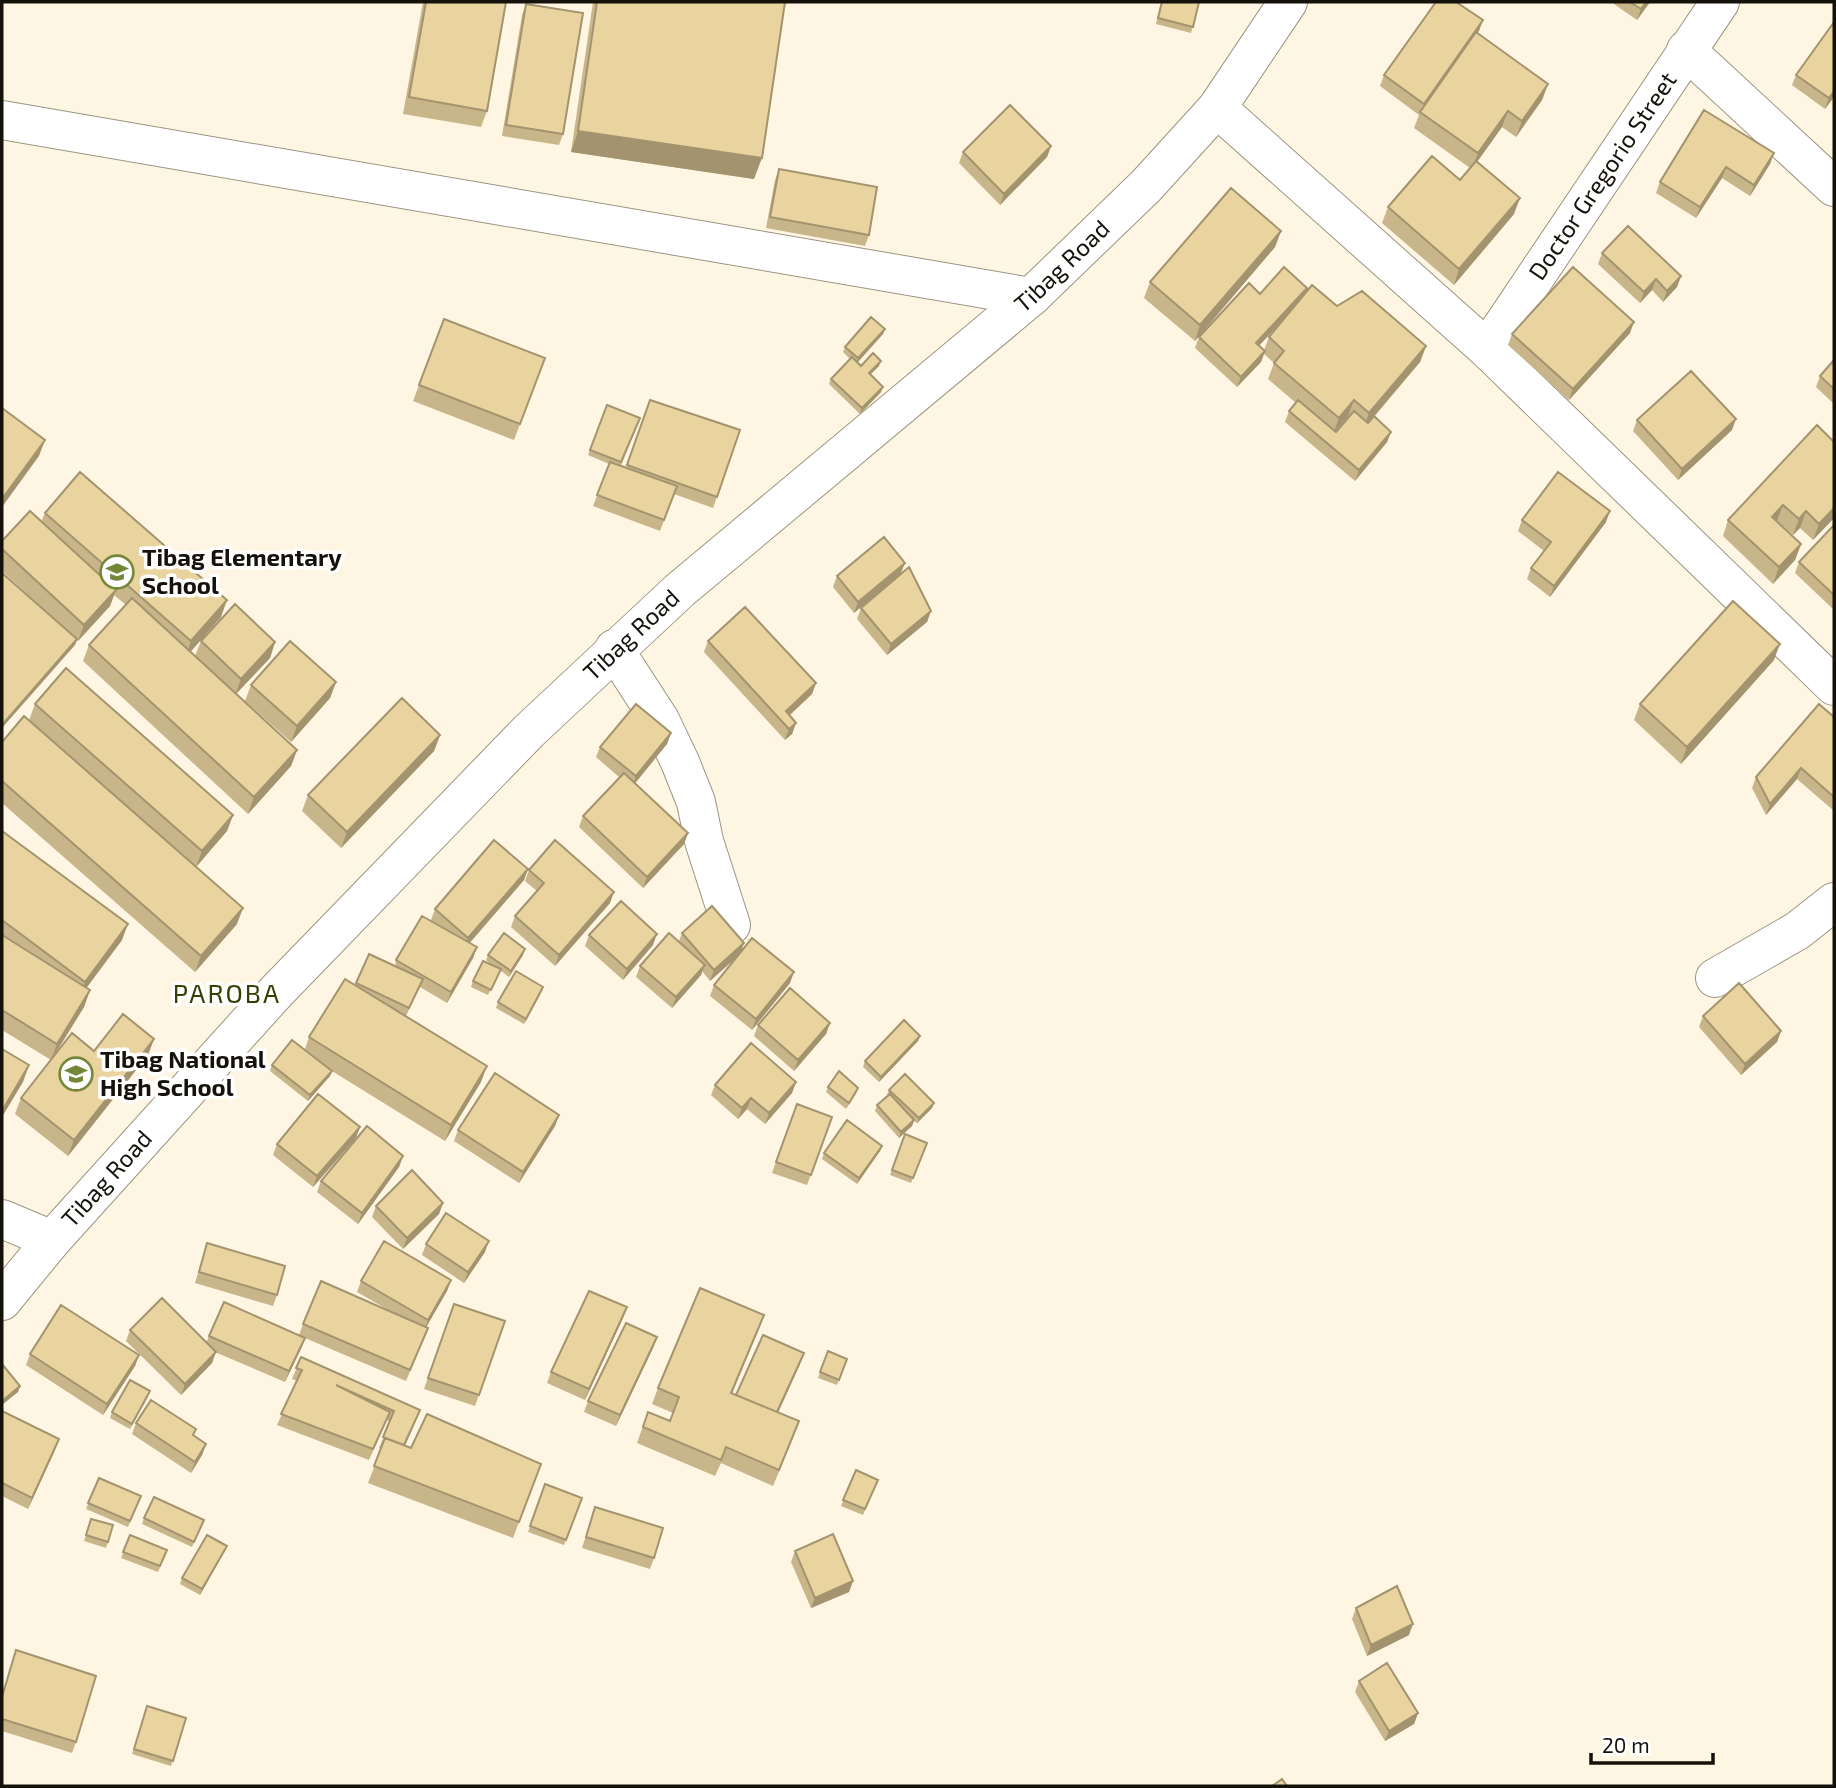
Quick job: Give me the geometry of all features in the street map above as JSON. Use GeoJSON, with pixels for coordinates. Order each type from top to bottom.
{"type":"FeatureCollection","features":[{"type":"Feature","properties":{"kind":"street","name":"Tibag Road"},"geometry":{"type":"LineString","coordinates":[[2,1301],[52,1240],[277,991],[529,731],[614,649],[691,581],[1031,297],[1146,186],[1217,108],[1288,2]]}},
{"type":"Feature","properties":{"kind":"street","name":"Doctor Gregorio Street"},"geometry":{"type":"LineString","coordinates":[[1487,349],[1720,2]]}},
{"type":"Feature","properties":{"kind":"street"},"geometry":{"type":"LineString","coordinates":[[1686,50],[1834,187]]}},
{"type":"Feature","properties":{"kind":"street"},"geometry":{"type":"LineString","coordinates":[[1217,108],[1487,349],[1834,686]]}},
{"type":"Feature","properties":{"kind":"street"},"geometry":{"type":"LineString","coordinates":[[2,120],[1031,297]]}},
{"type":"Feature","properties":{"kind":"street"},"geometry":{"type":"LineString","coordinates":[[614,649],[660,720],[680,762],[696,802],[704,841],[731,925]]}},
{"type":"Feature","properties":{"kind":"street"},"geometry":{"type":"LineString","coordinates":[[1715,978],[1797,930],[1834,902]]}},
{"type":"Feature","properties":{"kind":"street"},"geometry":{"type":"LineString","coordinates":[[2,1219],[52,1240]]}},
{"type":"Feature","properties":{"kind":"building"},"geometry":{"type":"Polygon","coordinates":[[[426,2],[506,2],[487,111],[409,97],[426,2]]]}},
{"type":"Feature","properties":{"kind":"building"},"geometry":{"type":"Polygon","coordinates":[[[597,2],[785,2],[762,158],[578,131],[597,2]]]}},
{"type":"Feature","properties":{"kind":"building"},"geometry":{"type":"Polygon","coordinates":[[[1162,2],[1199,2],[1193,27],[1158,18],[1162,2]]]}},
{"type":"Feature","properties":{"kind":"building"},"geometry":{"type":"Polygon","coordinates":[[[1436,2],[1456,2],[1483,20],[1424,104],[1384,75],[1436,2]]]}},
{"type":"Feature","properties":{"kind":"building"},"geometry":{"type":"Polygon","coordinates":[[[1630,2],[1646,2],[1641,9],[1630,2]]]}},
{"type":"Feature","properties":{"kind":"building"},"geometry":{"type":"Polygon","coordinates":[[[526,4],[583,13],[563,134],[506,125],[526,4]]]}},
{"type":"Feature","properties":{"kind":"building"},"geometry":{"type":"Polygon","coordinates":[[[1834,22],[1834,91],[1829,98],[1796,75],[1834,22]]]}},
{"type":"Feature","properties":{"kind":"building"},"geometry":{"type":"Polygon","coordinates":[[[1476,32],[1548,84],[1522,121],[1508,111],[1478,153],[1420,112],[1476,32]]]}},
{"type":"Feature","properties":{"kind":"building"},"geometry":{"type":"Polygon","coordinates":[[[1010,105],[1051,146],[1004,194],[963,152],[1010,105]]]}},
{"type":"Feature","properties":{"kind":"building"},"geometry":{"type":"Polygon","coordinates":[[[1704,110],[1774,153],[1754,185],[1726,167],[1700,207],[1660,182],[1704,110]]]}},
{"type":"Feature","properties":{"kind":"building"},"geometry":{"type":"Polygon","coordinates":[[[1432,156],[1460,180],[1476,161],[1520,198],[1459,269],[1388,207],[1432,156]]]}},
{"type":"Feature","properties":{"kind":"building"},"geometry":{"type":"Polygon","coordinates":[[[779,169],[877,187],[869,235],[770,217],[779,169]]]}},
{"type":"Feature","properties":{"kind":"building"},"geometry":{"type":"Polygon","coordinates":[[[1231,188],[1281,231],[1200,325],[1150,282],[1231,188]]]}},
{"type":"Feature","properties":{"kind":"building"},"geometry":{"type":"Polygon","coordinates":[[[1628,226],[1681,276],[1667,291],[1656,279],[1644,292],[1602,253],[1628,226]]]}},
{"type":"Feature","properties":{"kind":"building"},"geometry":{"type":"Polygon","coordinates":[[[1284,267],[1307,288],[1256,343],[1265,351],[1241,377],[1199,337],[1249,283],[1260,294],[1284,267]]]}},
{"type":"Feature","properties":{"kind":"building"},"geometry":{"type":"Polygon","coordinates":[[[1573,267],[1634,322],[1573,389],[1512,334],[1573,267]]]}},
{"type":"Feature","properties":{"kind":"building"},"geometry":{"type":"Polygon","coordinates":[[[1312,285],[1337,306],[1362,291],[1426,346],[1369,413],[1354,400],[1339,418],[1274,363],[1284,351],[1269,337],[1312,285]]]}},
{"type":"Feature","properties":{"kind":"building"},"geometry":{"type":"Polygon","coordinates":[[[871,317],[885,329],[858,358],[845,347],[871,317]]]}},
{"type":"Feature","properties":{"kind":"building"},"geometry":{"type":"Polygon","coordinates":[[[444,319],[545,358],[520,424],[419,385],[444,319]]]}},
{"type":"Feature","properties":{"kind":"building"},"geometry":{"type":"Polygon","coordinates":[[[873,353],[881,361],[869,373],[883,387],[862,408],[831,379],[852,357],[861,366],[873,353]]]}},
{"type":"Feature","properties":{"kind":"building"},"geometry":{"type":"Polygon","coordinates":[[[1834,360],[1834,389],[1820,376],[1834,360]]]}},
{"type":"Feature","properties":{"kind":"building"},"geometry":{"type":"Polygon","coordinates":[[[1691,371],[1736,419],[1682,469],[1637,420],[1691,371]]]}},
{"type":"Feature","properties":{"kind":"building"},"geometry":{"type":"Polygon","coordinates":[[[650,400],[740,430],[717,497],[627,465],[650,400]]]}},
{"type":"Feature","properties":{"kind":"building"},"geometry":{"type":"Polygon","coordinates":[[[1298,400],[1336,432],[1354,411],[1368,423],[1374,416],[1391,432],[1359,470],[1289,411],[1298,400]]]}},
{"type":"Feature","properties":{"kind":"building"},"geometry":{"type":"Polygon","coordinates":[[[607,405],[640,418],[621,462],[590,450],[607,405]]]}},
{"type":"Feature","properties":{"kind":"building"},"geometry":{"type":"Polygon","coordinates":[[[2,408],[45,440],[2,499],[2,408]]]}},
{"type":"Feature","properties":{"kind":"building"},"geometry":{"type":"Polygon","coordinates":[[[1817,425],[1834,442],[1834,508],[1819,524],[1806,511],[1799,519],[1783,505],[1772,517],[1801,544],[1779,567],[1728,520],[1817,425]]]}},
{"type":"Feature","properties":{"kind":"building"},"geometry":{"type":"Polygon","coordinates":[[[610,462],[677,486],[664,520],[597,495],[610,462]]]}},
{"type":"Feature","properties":{"kind":"building"},"geometry":{"type":"Polygon","coordinates":[[[80,472],[227,600],[191,641],[45,513],[80,472]]]}},
{"type":"Feature","properties":{"kind":"building"},"geometry":{"type":"Polygon","coordinates":[[[1558,472],[1610,511],[1554,586],[1531,568],[1551,542],[1522,520],[1558,472]]]}},
{"type":"Feature","properties":{"kind":"building"},"geometry":{"type":"Polygon","coordinates":[[[30,511],[116,590],[84,625],[2,549],[2,541],[30,511]]]}},
{"type":"Feature","properties":{"kind":"building"},"geometry":{"type":"Polygon","coordinates":[[[1834,525],[1834,595],[1799,562],[1834,525]]]}},
{"type":"Feature","properties":{"kind":"building"},"geometry":{"type":"Polygon","coordinates":[[[884,537],[905,563],[858,602],[837,576],[884,537]]]}},
{"type":"Feature","properties":{"kind":"building"},"geometry":{"type":"Polygon","coordinates":[[[909,567],[931,611],[891,644],[861,608],[909,567]]]}},
{"type":"Feature","properties":{"kind":"building"},"geometry":{"type":"Polygon","coordinates":[[[2,573],[77,639],[2,725],[2,573]]]}},
{"type":"Feature","properties":{"kind":"building"},"geometry":{"type":"Polygon","coordinates":[[[132,598],[297,750],[254,797],[89,645],[132,598]]]}},
{"type":"Feature","properties":{"kind":"building"},"geometry":{"type":"Polygon","coordinates":[[[1733,601],[1780,644],[1687,747],[1640,704],[1733,601]]]}},
{"type":"Feature","properties":{"kind":"building"},"geometry":{"type":"Polygon","coordinates":[[[235,604],[275,642],[241,679],[201,641],[235,604]]]}},
{"type":"Feature","properties":{"kind":"building"},"geometry":{"type":"Polygon","coordinates":[[[745,607],[816,683],[786,711],[796,723],[789,729],[708,641],[745,607]]]}},
{"type":"Feature","properties":{"kind":"building"},"geometry":{"type":"Polygon","coordinates":[[[290,641],[336,682],[297,726],[251,685],[290,641]]]}},
{"type":"Feature","properties":{"kind":"building"},"geometry":{"type":"Polygon","coordinates":[[[66,668],[233,815],[202,851],[35,704],[66,668]]]}},
{"type":"Feature","properties":{"kind":"building"},"geometry":{"type":"Polygon","coordinates":[[[402,698],[440,735],[347,832],[308,795],[402,698]]]}},
{"type":"Feature","properties":{"kind":"building"},"geometry":{"type":"Polygon","coordinates":[[[636,704],[671,733],[636,776],[600,747],[636,704]]]}},
{"type":"Feature","properties":{"kind":"building"},"geometry":{"type":"Polygon","coordinates":[[[1819,704],[1834,717],[1834,797],[1801,768],[1770,804],[1756,777],[1819,704]]]}},
{"type":"Feature","properties":{"kind":"building"},"geometry":{"type":"Polygon","coordinates":[[[24,716],[243,908],[201,956],[2,781],[2,742],[24,716]]]}},
{"type":"Feature","properties":{"kind":"building"},"geometry":{"type":"Polygon","coordinates":[[[624,773],[688,833],[647,877],[583,816],[624,773]]]}},
{"type":"Feature","properties":{"kind":"building"},"geometry":{"type":"Polygon","coordinates":[[[2,831],[128,924],[85,982],[2,920],[2,831]]]}},
{"type":"Feature","properties":{"kind":"building"},"geometry":{"type":"Polygon","coordinates":[[[494,840],[528,869],[468,938],[435,909],[494,840]]]}},
{"type":"Feature","properties":{"kind":"building"},"geometry":{"type":"Polygon","coordinates":[[[555,840],[614,892],[559,955],[515,916],[544,883],[529,870],[555,840]]]}},
{"type":"Feature","properties":{"kind":"building"},"geometry":{"type":"Polygon","coordinates":[[[621,901],[657,934],[627,969],[589,935],[621,901]]]}},
{"type":"Feature","properties":{"kind":"building"},"geometry":{"type":"Polygon","coordinates":[[[712,906],[744,943],[714,970],[682,933],[712,906]]]}},
{"type":"Feature","properties":{"kind":"building"},"geometry":{"type":"Polygon","coordinates":[[[422,916],[477,947],[451,992],[396,960],[422,916]]]}},
{"type":"Feature","properties":{"kind":"building"},"geometry":{"type":"Polygon","coordinates":[[[504,933],[525,949],[511,971],[488,955],[504,933]]]}},
{"type":"Feature","properties":{"kind":"building"},"geometry":{"type":"Polygon","coordinates":[[[669,933],[705,965],[676,997],[640,966],[669,933]]]}},
{"type":"Feature","properties":{"kind":"building"},"geometry":{"type":"Polygon","coordinates":[[[2,935],[90,990],[57,1044],[2,1010],[2,935]]]}},
{"type":"Feature","properties":{"kind":"building"},"geometry":{"type":"Polygon","coordinates":[[[752,938],[794,972],[756,1019],[714,985],[752,938]]]}},
{"type":"Feature","properties":{"kind":"building"},"geometry":{"type":"Polygon","coordinates":[[[369,954],[423,979],[409,1008],[356,983],[369,954]]]}},
{"type":"Feature","properties":{"kind":"building"},"geometry":{"type":"Polygon","coordinates":[[[483,961],[501,969],[491,990],[473,981],[483,961]]]}},
{"type":"Feature","properties":{"kind":"building"},"geometry":{"type":"Polygon","coordinates":[[[516,971],[543,987],[526,1019],[498,1002],[516,971]]]}},
{"type":"Feature","properties":{"kind":"building"},"geometry":{"type":"Polygon","coordinates":[[[345,979],[487,1066],[451,1125],[309,1037],[345,979]]]}},
{"type":"Feature","properties":{"kind":"building"},"geometry":{"type":"Polygon","coordinates":[[[1739,983],[1781,1031],[1745,1064],[1703,1016],[1739,983]]]}},
{"type":"Feature","properties":{"kind":"building"},"geometry":{"type":"Polygon","coordinates":[[[790,988],[830,1023],[798,1060],[758,1025],[790,988]]]}},
{"type":"Feature","properties":{"kind":"building"},"geometry":{"type":"Polygon","coordinates":[[[123,1014],[154,1039],[74,1140],[21,1098],[72,1033],[94,1051],[123,1014]]]}},
{"type":"Feature","properties":{"kind":"building"},"geometry":{"type":"Polygon","coordinates":[[[904,1020],[920,1036],[881,1077],[865,1061],[904,1020]]]}},
{"type":"Feature","properties":{"kind":"building"},"geometry":{"type":"Polygon","coordinates":[[[292,1040],[332,1071],[310,1095],[272,1065],[292,1040]]]}},
{"type":"Feature","properties":{"kind":"building"},"geometry":{"type":"Polygon","coordinates":[[[751,1043],[796,1082],[769,1113],[751,1098],[742,1108],[715,1085],[751,1043]]]}},
{"type":"Feature","properties":{"kind":"building"},"geometry":{"type":"Polygon","coordinates":[[[2,1049],[29,1065],[2,1111],[2,1049]]]}},
{"type":"Feature","properties":{"kind":"building"},"geometry":{"type":"Polygon","coordinates":[[[839,1071],[858,1088],[849,1103],[828,1087],[839,1071]]]}},
{"type":"Feature","properties":{"kind":"building"},"geometry":{"type":"Polygon","coordinates":[[[495,1073],[559,1115],[523,1172],[458,1130],[495,1073]]]}},
{"type":"Feature","properties":{"kind":"building"},"geometry":{"type":"Polygon","coordinates":[[[905,1074],[934,1103],[919,1118],[889,1090],[905,1074]]]}},
{"type":"Feature","properties":{"kind":"building"},"geometry":{"type":"Polygon","coordinates":[[[318,1094],[360,1127],[317,1176],[277,1144],[318,1094]]]}},
{"type":"Feature","properties":{"kind":"building"},"geometry":{"type":"Polygon","coordinates":[[[890,1094],[914,1120],[901,1132],[877,1105],[890,1094]]]}},
{"type":"Feature","properties":{"kind":"building"},"geometry":{"type":"Polygon","coordinates":[[[797,1104],[832,1117],[811,1175],[776,1162],[797,1104]]]}},
{"type":"Feature","properties":{"kind":"building"},"geometry":{"type":"Polygon","coordinates":[[[847,1120],[882,1146],[859,1178],[824,1153],[847,1120]]]}},
{"type":"Feature","properties":{"kind":"building"},"geometry":{"type":"Polygon","coordinates":[[[367,1126],[403,1156],[362,1213],[321,1181],[367,1126]]]}},
{"type":"Feature","properties":{"kind":"building"},"geometry":{"type":"Polygon","coordinates":[[[905,1134],[927,1143],[913,1178],[892,1170],[905,1134]]]}},
{"type":"Feature","properties":{"kind":"building"},"geometry":{"type":"Polygon","coordinates":[[[412,1170],[443,1203],[407,1238],[376,1206],[412,1170]]]}},
{"type":"Feature","properties":{"kind":"building"},"geometry":{"type":"Polygon","coordinates":[[[446,1213],[489,1241],[468,1272],[426,1244],[446,1213]]]}},
{"type":"Feature","properties":{"kind":"building"},"geometry":{"type":"Polygon","coordinates":[[[384,1241],[451,1280],[428,1320],[361,1281],[384,1241]]]}},
{"type":"Feature","properties":{"kind":"building"},"geometry":{"type":"Polygon","coordinates":[[[207,1243],[285,1266],[277,1295],[199,1272],[207,1243]]]}},
{"type":"Feature","properties":{"kind":"building"},"geometry":{"type":"Polygon","coordinates":[[[321,1281],[428,1328],[410,1370],[303,1324],[321,1281]]]}},
{"type":"Feature","properties":{"kind":"building"},"geometry":{"type":"Polygon","coordinates":[[[700,1288],[764,1315],[731,1393],[799,1421],[779,1470],[726,1447],[721,1460],[643,1427],[648,1412],[670,1421],[679,1397],[658,1388],[700,1288]]]}},
{"type":"Feature","properties":{"kind":"building"},"geometry":{"type":"Polygon","coordinates":[[[589,1291],[627,1307],[589,1389],[551,1372],[589,1291]]]}},
{"type":"Feature","properties":{"kind":"building"},"geometry":{"type":"Polygon","coordinates":[[[162,1298],[216,1352],[185,1384],[130,1330],[162,1298]]]}},
{"type":"Feature","properties":{"kind":"building"},"geometry":{"type":"Polygon","coordinates":[[[224,1302],[305,1338],[289,1371],[209,1336],[224,1302]]]}},
{"type":"Feature","properties":{"kind":"building"},"geometry":{"type":"Polygon","coordinates":[[[454,1304],[505,1321],[479,1395],[428,1378],[454,1304]]]}},
{"type":"Feature","properties":{"kind":"building"},"geometry":{"type":"Polygon","coordinates":[[[61,1305],[139,1355],[107,1404],[30,1354],[61,1305]]]}},
{"type":"Feature","properties":{"kind":"building"},"geometry":{"type":"Polygon","coordinates":[[[626,1323],[657,1337],[620,1415],[588,1401],[626,1323]]]}},
{"type":"Feature","properties":{"kind":"building"},"geometry":{"type":"Polygon","coordinates":[[[763,1335],[804,1353],[777,1412],[736,1395],[763,1335]]]}},
{"type":"Feature","properties":{"kind":"building"},"geometry":{"type":"Polygon","coordinates":[[[828,1351],[847,1359],[839,1380],[820,1372],[828,1351]]]}},
{"type":"Feature","properties":{"kind":"building"},"geometry":{"type":"Polygon","coordinates":[[[301,1357],[420,1410],[404,1445],[383,1437],[394,1411],[336,1385],[390,1412],[373,1449],[281,1414],[302,1370],[296,1368],[301,1357]]]}},
{"type":"Feature","properties":{"kind":"building"},"geometry":{"type":"Polygon","coordinates":[[[2,1364],[20,1386],[2,1401],[2,1364]]]}},
{"type":"Feature","properties":{"kind":"building"},"geometry":{"type":"Polygon","coordinates":[[[130,1380],[150,1391],[132,1424],[112,1412],[130,1380]]]}},
{"type":"Feature","properties":{"kind":"building"},"geometry":{"type":"Polygon","coordinates":[[[151,1400],[196,1429],[193,1435],[206,1444],[195,1462],[136,1423],[151,1400]]]}},
{"type":"Feature","properties":{"kind":"building"},"geometry":{"type":"Polygon","coordinates":[[[2,1411],[59,1439],[32,1498],[2,1483],[2,1411]]]}},
{"type":"Feature","properties":{"kind":"building"},"geometry":{"type":"Polygon","coordinates":[[[427,1414],[541,1464],[519,1522],[374,1466],[385,1438],[411,1448],[427,1414]]]}},
{"type":"Feature","properties":{"kind":"building"},"geometry":{"type":"Polygon","coordinates":[[[856,1470],[878,1480],[865,1509],[843,1500],[856,1470]]]}},
{"type":"Feature","properties":{"kind":"building"},"geometry":{"type":"Polygon","coordinates":[[[99,1478],[141,1496],[130,1521],[88,1503],[99,1478]]]}},
{"type":"Feature","properties":{"kind":"building"},"geometry":{"type":"Polygon","coordinates":[[[545,1484],[582,1498],[566,1540],[530,1526],[545,1484]]]}},
{"type":"Feature","properties":{"kind":"building"},"geometry":{"type":"Polygon","coordinates":[[[154,1497],[204,1520],[194,1542],[144,1518],[154,1497]]]}},
{"type":"Feature","properties":{"kind":"building"},"geometry":{"type":"Polygon","coordinates":[[[595,1507],[663,1528],[654,1558],[586,1537],[595,1507]]]}},
{"type":"Feature","properties":{"kind":"building"},"geometry":{"type":"Polygon","coordinates":[[[91,1519],[113,1525],[108,1542],[86,1535],[91,1519]]]}},
{"type":"Feature","properties":{"kind":"building"},"geometry":{"type":"Polygon","coordinates":[[[833,1534],[853,1581],[815,1598],[795,1551],[833,1534]]]}},
{"type":"Feature","properties":{"kind":"building"},"geometry":{"type":"Polygon","coordinates":[[[130,1535],[167,1550],[160,1566],[123,1552],[130,1535]]]}},
{"type":"Feature","properties":{"kind":"building"},"geometry":{"type":"Polygon","coordinates":[[[207,1535],[227,1546],[202,1589],[182,1578],[207,1535]]]}},
{"type":"Feature","properties":{"kind":"building"},"geometry":{"type":"Polygon","coordinates":[[[1397,1586],[1413,1624],[1371,1645],[1356,1608],[1397,1586]]]}},
{"type":"Feature","properties":{"kind":"building"},"geometry":{"type":"Polygon","coordinates":[[[16,1650],[96,1676],[76,1742],[2,1719],[2,1697],[16,1650]]]}},
{"type":"Feature","properties":{"kind":"building"},"geometry":{"type":"Polygon","coordinates":[[[1387,1663],[1418,1713],[1389,1731],[1359,1681],[1387,1663]]]}},
{"type":"Feature","properties":{"kind":"building"},"geometry":{"type":"Polygon","coordinates":[[[147,1706],[186,1718],[173,1761],[134,1749],[147,1706]]]}},
{"type":"Feature","properties":{"kind":"building"},"geometry":{"type":"Polygon","coordinates":[[[1282,1779],[1287,1786],[1272,1786],[1282,1779]]]}},
{"type":"Feature","properties":{"kind":"place","name":"Tibag Elementary School"},"geometry":{"type":"Point","coordinates":[117,572]}},
{"type":"Feature","properties":{"kind":"place","name":"Tibag National High School"},"geometry":{"type":"Point","coordinates":[76,1074]}},
{"type":"Feature","properties":{"kind":"district","name":"PAROBA"},"geometry":{"type":"Point","coordinates":[227,994]}}]}
